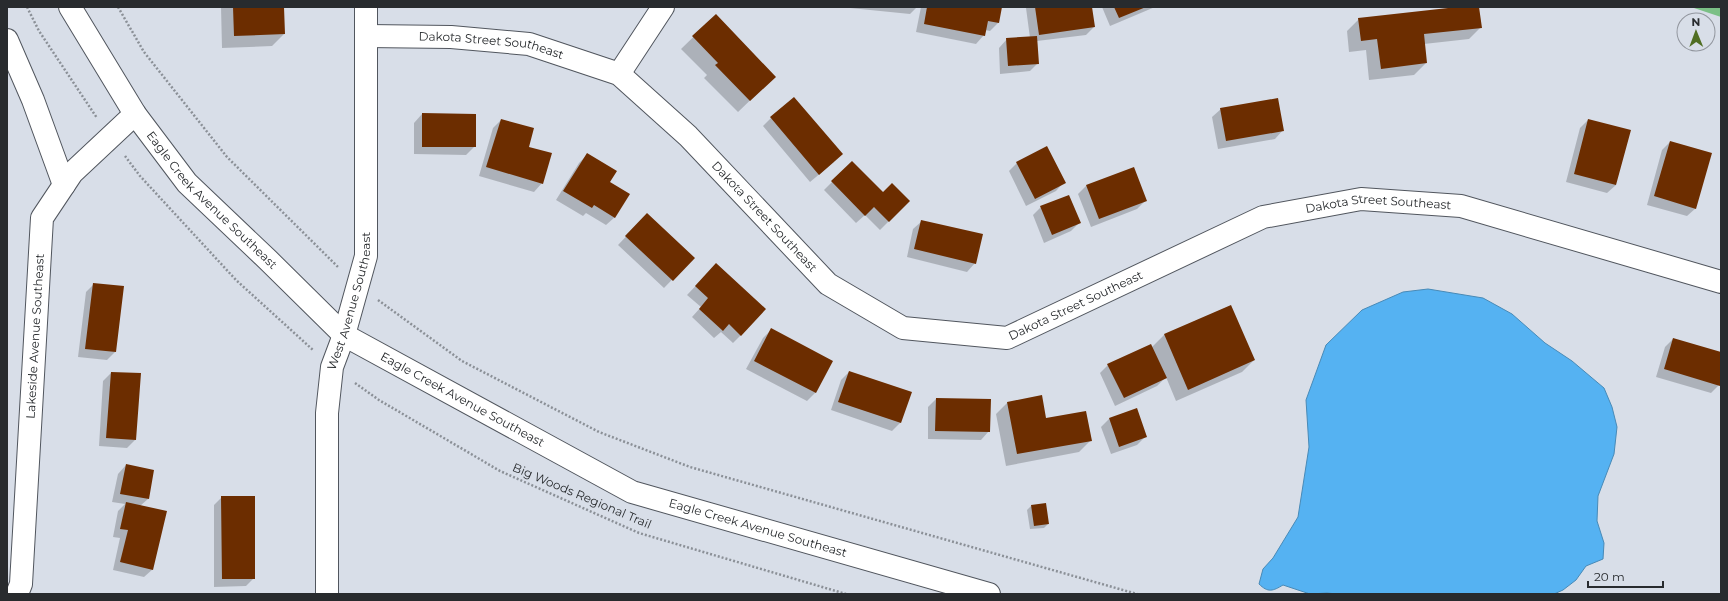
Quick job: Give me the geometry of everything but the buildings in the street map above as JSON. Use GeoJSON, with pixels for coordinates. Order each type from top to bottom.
{"type":"FeatureCollection","features":[{"type":"Feature","properties":{"kind":"street","name":"Eagle Creek Avenue Southeast"},"geometry":{"type":"LineString","coordinates":[[70,7],[135,114],[187,183],[344,335],[632,492],[989,594]]}},
{"type":"Feature","properties":{"kind":"street","name":"West Avenue Southeast"},"geometry":{"type":"LineString","coordinates":[[327,594],[327,413],[332,367],[344,335],[366,256],[366,7]]}},
{"type":"Feature","properties":{"kind":"street"},"geometry":{"type":"LineString","coordinates":[[619,74],[663,7]]}},
{"type":"Feature","properties":{"kind":"street","name":"Dakota Street Southeast"},"geometry":{"type":"LineString","coordinates":[[367,36],[451,36],[529,44],[619,74],[688,136],[828,284],[903,328],[1007,338],[1263,217],[1361,200],[1461,206],[1721,282]]}},
{"type":"Feature","properties":{"kind":"street"},"geometry":{"type":"LineString","coordinates":[[7,40],[32,100],[64,185]]}},
{"type":"Feature","properties":{"kind":"street","name":"Lakeside Avenue Southeast"},"geometry":{"type":"LineString","coordinates":[[17,594],[21,584],[42,218],[72,173],[135,114]]}},
{"type":"Feature","properties":{"kind":"path"},"geometry":{"type":"LineString","coordinates":[[118,7],[144,52],[227,158],[357,286],[462,361],[599,432],[690,467],[1137,594]]}},
{"type":"Feature","properties":{"kind":"path","name":"Big Woods Regional Trail"},"geometry":{"type":"LineString","coordinates":[[332,367],[379,400],[500,471],[639,533],[846,594]]}},
{"type":"Feature","properties":{"kind":"green space"},"geometry":{"type":"Polygon","coordinates":[[[1691,7],[1721,7],[1721,17],[1716,15],[1716,12],[1706,12],[1691,7]]]}},
{"type":"Feature","properties":{"kind":"water"},"geometry":{"type":"Polygon","coordinates":[[[1428,289],[1483,298],[1512,314],[1545,343],[1572,361],[1604,388],[1612,407],[1617,427],[1614,454],[1598,496],[1597,521],[1604,543],[1603,559],[1586,566],[1576,580],[1563,590],[1554,594],[1310,594],[1283,585],[1273,590],[1265,589],[1259,584],[1263,569],[1273,558],[1298,517],[1309,447],[1306,400],[1326,345],[1362,310],[1403,292],[1428,289]]]}}]}
